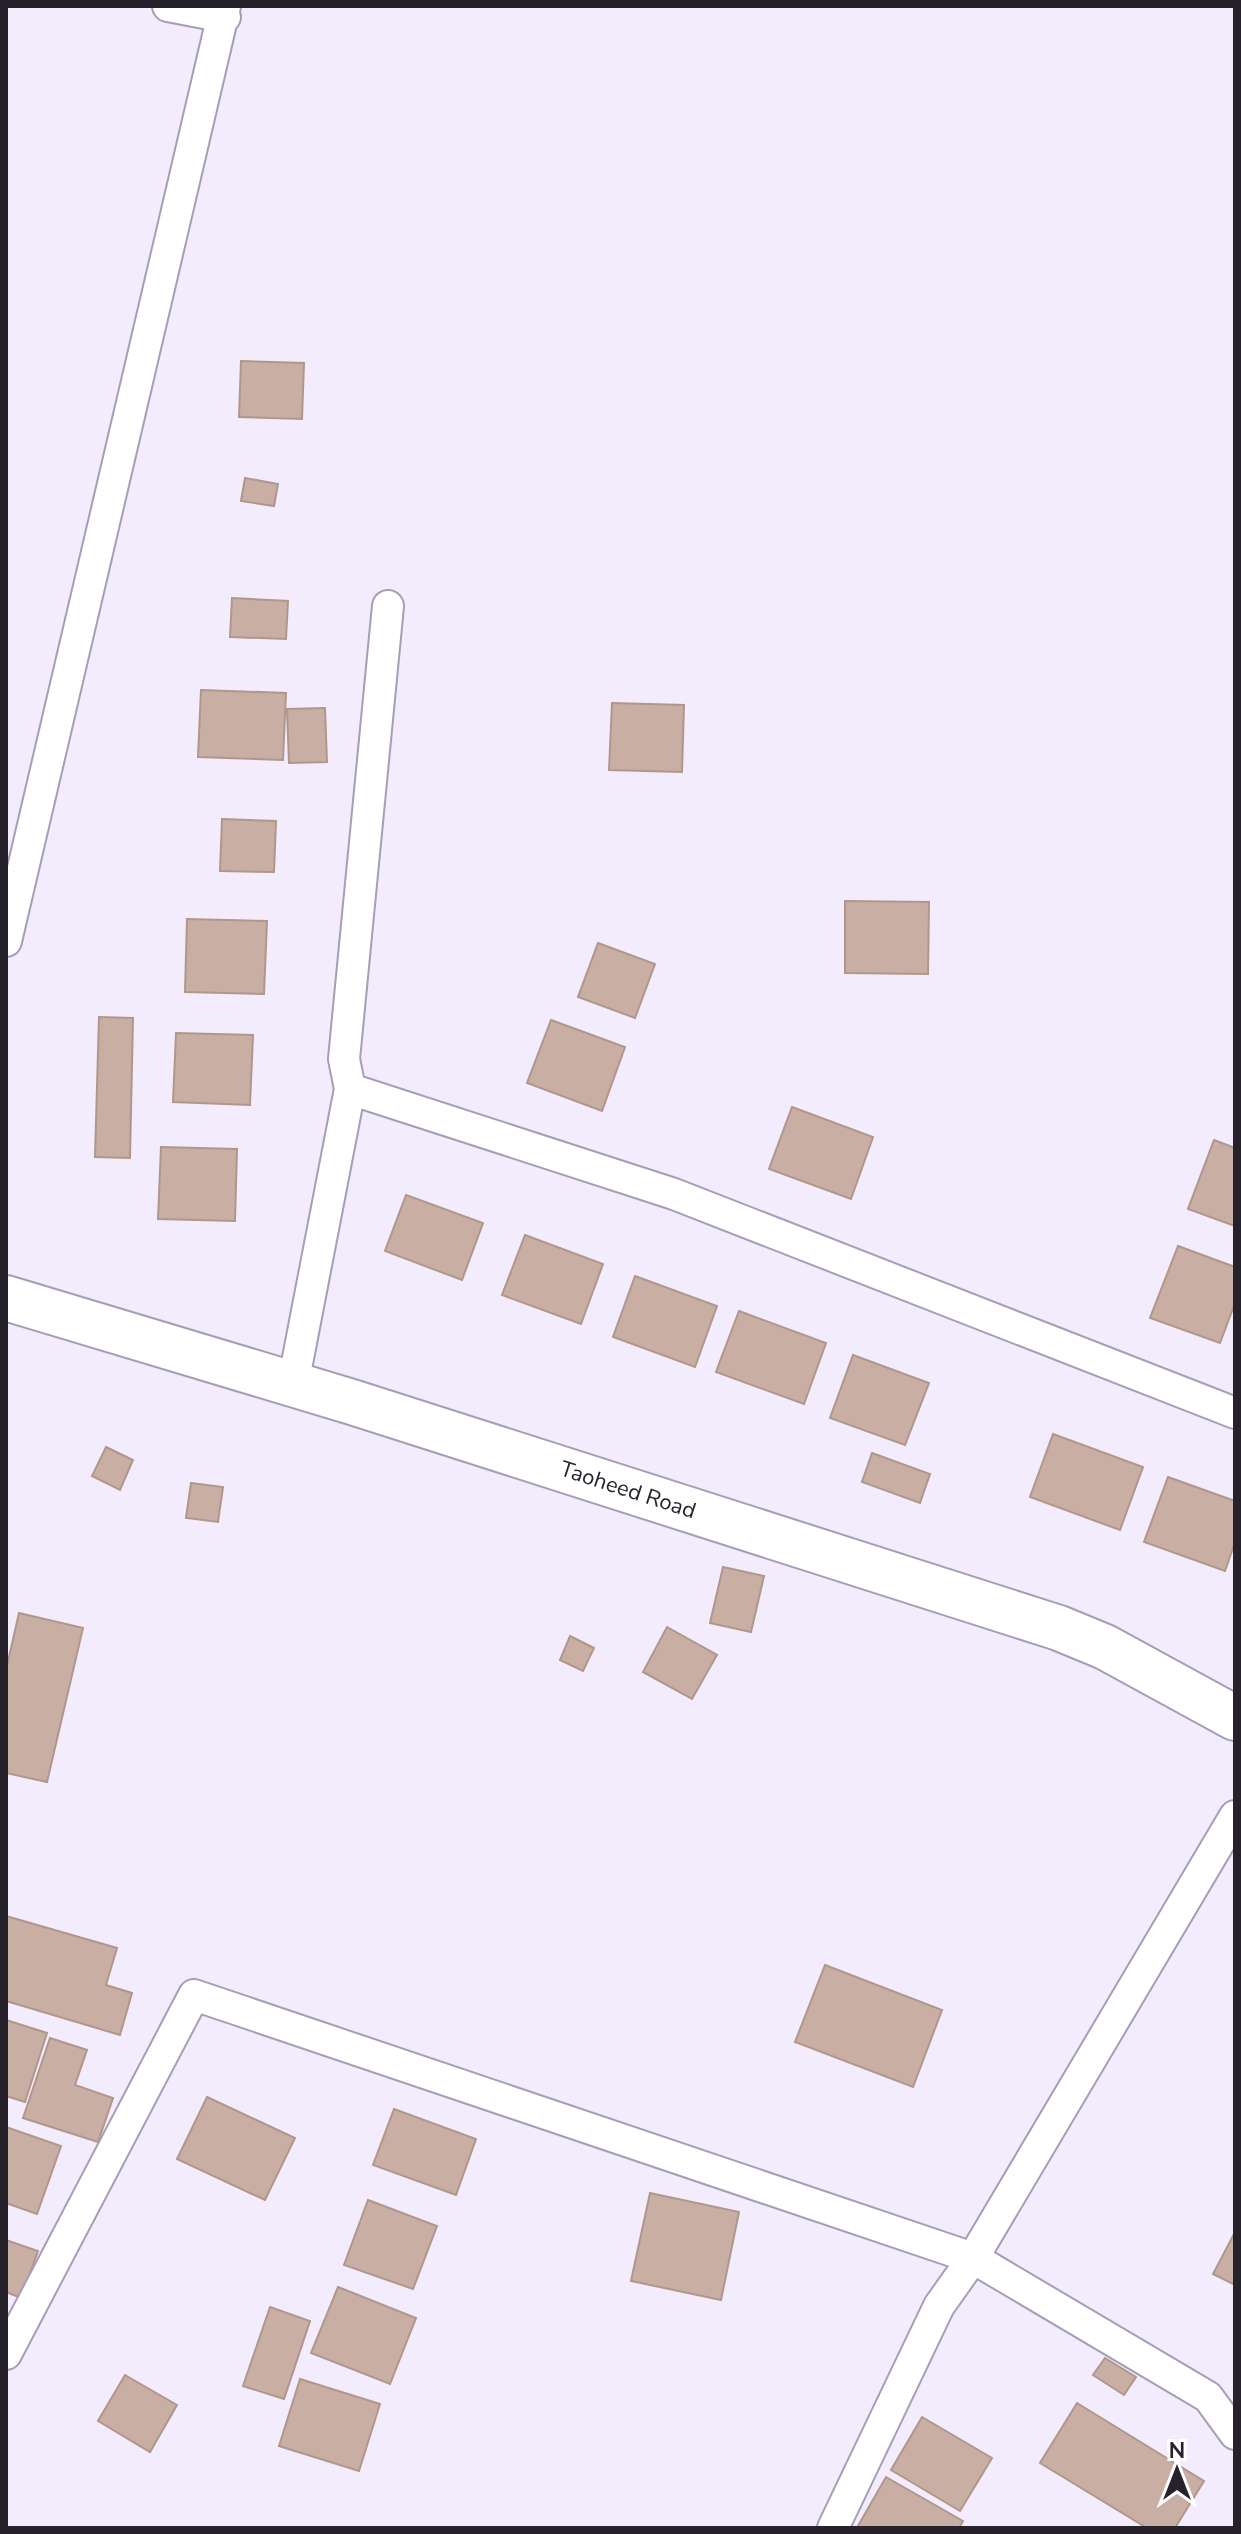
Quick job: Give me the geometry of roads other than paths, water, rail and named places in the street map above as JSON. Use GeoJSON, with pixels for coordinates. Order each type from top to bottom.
{"type":"FeatureCollection","features":[{"type":"Feature","properties":{"kind":"main road","name":"Taoheed Road"},"geometry":{"type":"LineString","coordinates":[[6,1298],[293,1384],[1059,1628],[1105,1647],[1235,1718]]}},
{"type":"Feature","properties":{"kind":"street"},"geometry":{"type":"LineString","coordinates":[[6,941],[225,11],[168,6]]}},
{"type":"Feature","properties":{"kind":"street"},"geometry":{"type":"LineString","coordinates":[[293,1384],[350,1089],[344,1059],[388,606]]}},
{"type":"Feature","properties":{"kind":"street"},"geometry":{"type":"LineString","coordinates":[[350,1089],[674,1194],[1235,1413]]}},
{"type":"Feature","properties":{"kind":"street"},"geometry":{"type":"LineString","coordinates":[[833,2528],[939,2306],[973,2258],[1235,1816]]}},
{"type":"Feature","properties":{"kind":"street"},"geometry":{"type":"LineString","coordinates":[[6,2354],[194,1995],[973,2258],[1208,2397],[1235,2434]]}}]}
